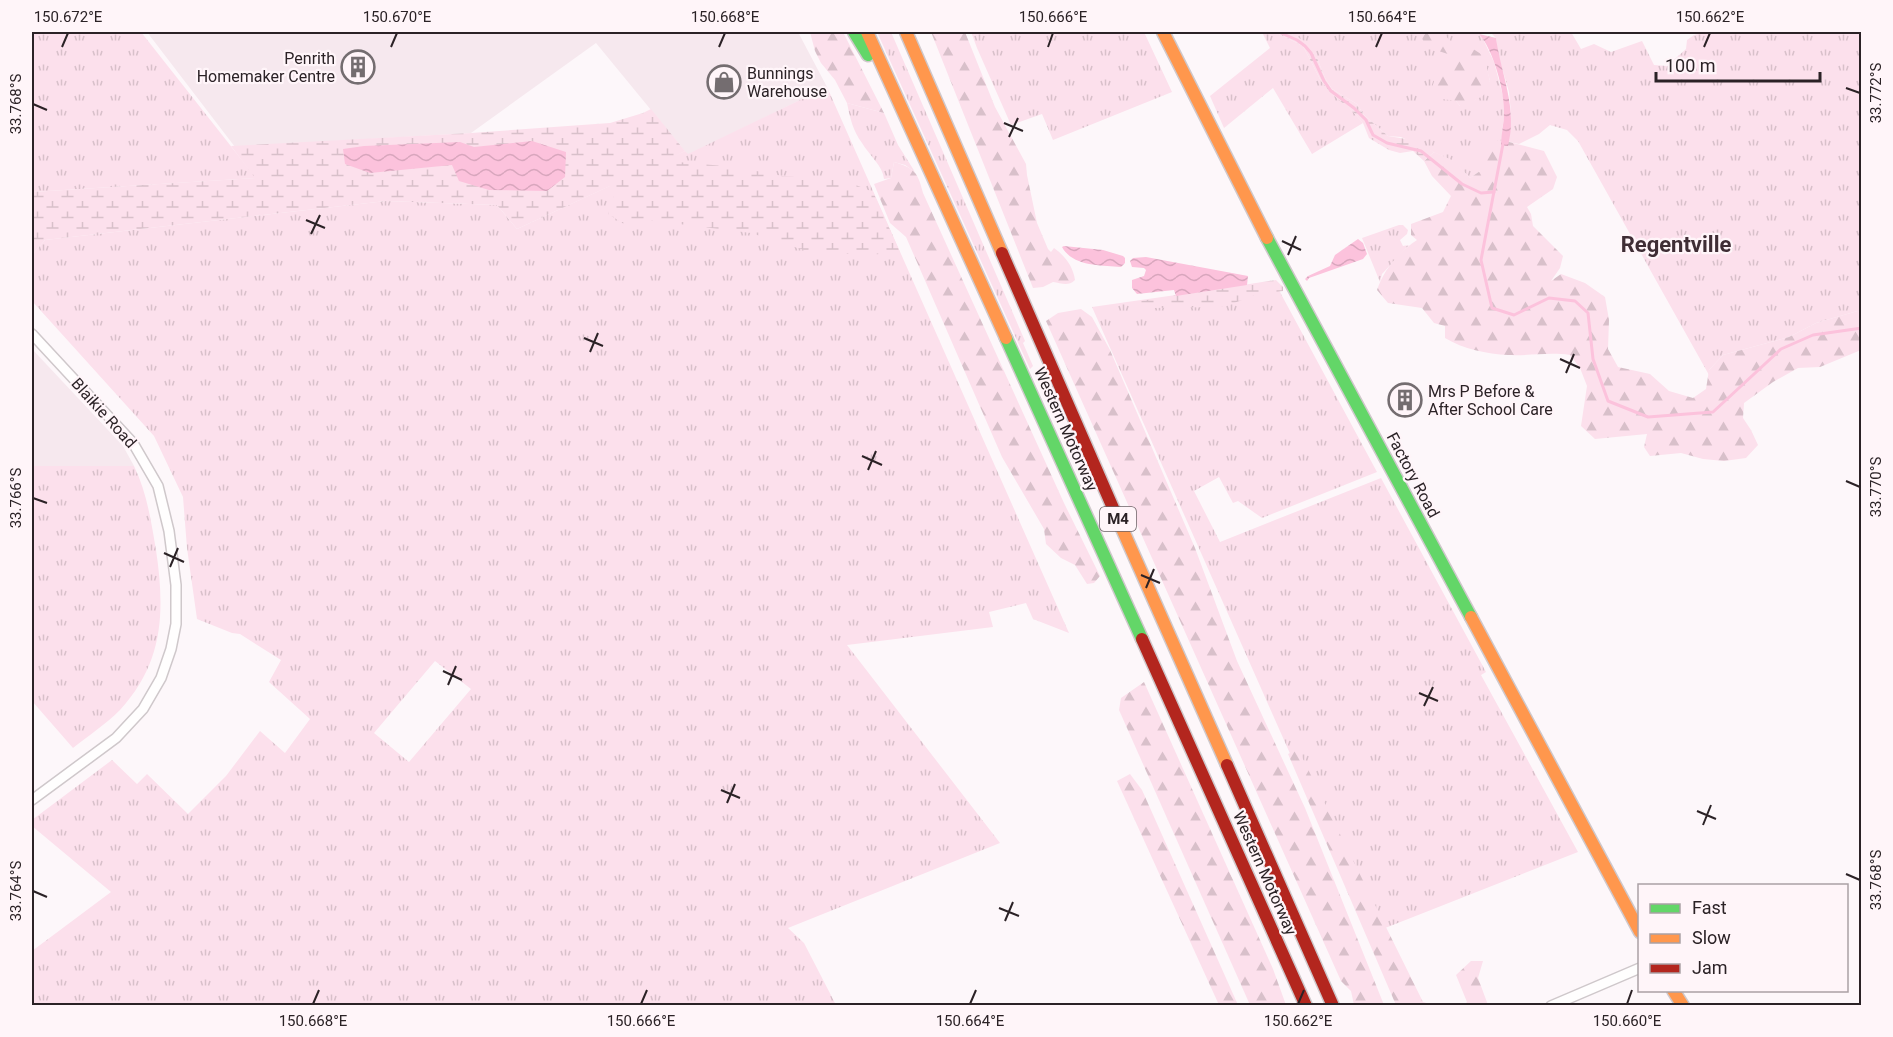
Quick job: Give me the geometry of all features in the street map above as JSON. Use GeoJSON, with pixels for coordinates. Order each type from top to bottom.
{"type":"FeatureCollection","features":[{"type":"Feature","properties":{"kind":"main road"},"geometry":{"type":"LineString","coordinates":[[854,32],[901,106]]}},
{"type":"Feature","properties":{"kind":"main road","name":"Western Motorway"},"geometry":{"type":"LineString","coordinates":[[867,32],[1306,1005]]}},
{"type":"Feature","properties":{"kind":"main road","name":"Western Motorway"},"geometry":{"type":"LineString","coordinates":[[906,32],[1079,431],[1333,1005]]}},
{"type":"Feature","properties":{"kind":"main road","name":"Factory Road"},"geometry":{"type":"LineString","coordinates":[[1163,32],[1241,189],[1638,928]]}},
{"type":"Feature","properties":{"kind":"main road"},"geometry":{"type":"LineString","coordinates":[[1674,992],[1683,1005]]}},
{"type":"Feature","properties":{"kind":"street","name":"Blaikie Road"},"geometry":{"type":"LineString","coordinates":[[32,334],[133,443],[158,486],[169,531],[176,585],[176,615],[171,649],[161,678],[143,709],[116,738],[32,800]]}},
{"type":"Feature","properties":{"kind":"street"},"geometry":{"type":"LineString","coordinates":[[1551,1005],[1638,969]]}},
{"type":"Feature","properties":{"kind":"shaded area"},"geometry":{"type":"Polygon","coordinates":[[[147,32],[798,32],[827,87],[688,155],[596,43],[471,133],[235,147],[147,32]]]}},
{"type":"Feature","properties":{"kind":"shaded area"},"geometry":{"type":"Polygon","coordinates":[[[32,349],[123,446],[134,466],[32,466],[32,349]]]}},
{"type":"Feature","properties":{"kind":"green space"},"geometry":{"type":"Polygon","coordinates":[[[32,32],[141,32],[256,178],[32,192],[32,32]]]}},
{"type":"Feature","properties":{"kind":"green space"},"geometry":{"type":"Polygon","coordinates":[[[810,32],[843,32],[884,113],[847,103],[835,80],[821,63],[810,32]]]}},
{"type":"Feature","properties":{"kind":"green space"},"geometry":{"type":"Polygon","coordinates":[[[877,32],[891,32],[1025,341],[1023,343],[1033,366],[1030,369],[877,32]]]}},
{"type":"Feature","properties":{"kind":"green space"},"geometry":{"type":"Polygon","coordinates":[[[931,32],[965,32],[995,107],[1026,164],[1037,223],[1048,249],[1051,252],[1054,248],[1068,262],[1075,280],[1072,282],[1064,284],[1053,282],[1043,287],[1033,288],[931,32]]]}},
{"type":"Feature","properties":{"kind":"green space"},"geometry":{"type":"Polygon","coordinates":[[[971,32],[1144,32],[1172,92],[1053,140],[1042,114],[1011,125],[971,32]]]}},
{"type":"Feature","properties":{"kind":"green space"},"geometry":{"type":"Polygon","coordinates":[[[1262,32],[1275,32],[1303,46],[1321,81],[1363,123],[1312,154],[1273,88],[1224,128],[1210,96],[1270,48],[1262,32]]]}},
{"type":"Feature","properties":{"kind":"green space"},"geometry":{"type":"Polygon","coordinates":[[[1275,32],[1292,34],[1306,42],[1317,58],[1332,89],[1357,104],[1364,115],[1388,136],[1412,140],[1434,152],[1424,161],[1413,151],[1400,153],[1389,150],[1369,138],[1363,123],[1321,81],[1303,46],[1275,32]]]}},
{"type":"Feature","properties":{"kind":"green space"},"geometry":{"type":"Polygon","coordinates":[[[1285,32],[1476,32],[1482,37],[1494,62],[1504,100],[1501,145],[1480,171],[1470,178],[1453,161],[1401,137],[1388,136],[1364,115],[1357,104],[1332,89],[1317,58],[1292,34],[1285,32]],[[1486,66],[1456,101],[1460,106],[1475,100],[1490,81],[1486,66]]]}},
{"type":"Feature","properties":{"kind":"green space"},"geometry":{"type":"Polygon","coordinates":[[[1426,32],[1443,32],[1453,45],[1467,45],[1484,56],[1490,81],[1483,96],[1475,100],[1472,108],[1460,106],[1456,101],[1435,98],[1431,92],[1440,66],[1451,55],[1426,47],[1422,38],[1426,32]]]}},
{"type":"Feature","properties":{"kind":"green space"},"geometry":{"type":"Polygon","coordinates":[[[1490,32],[1571,32],[1581,49],[1594,44],[1611,52],[1642,41],[1654,65],[1667,66],[1686,49],[1687,40],[1694,35],[1706,32],[1860,32],[1861,310],[1816,323],[1789,337],[1723,355],[1709,370],[1709,375],[1578,141],[1567,130],[1550,125],[1539,134],[1519,144],[1509,142],[1511,113],[1509,92],[1498,54],[1496,38],[1490,32]]]}},
{"type":"Feature","properties":{"kind":"green space"},"geometry":{"type":"Polygon","coordinates":[[[827,87],[1069,633],[1033,619],[1026,603],[989,612],[993,627],[847,645],[1000,843],[788,928],[804,943],[836,1005],[32,1005],[32,951],[111,892],[32,826],[32,820],[112,760],[137,784],[147,774],[188,814],[226,776],[260,731],[285,753],[310,719],[269,682],[281,660],[240,634],[197,619],[187,548],[183,497],[154,436],[32,301],[32,255],[45,240],[386,201],[497,205],[517,229],[685,151],[688,154],[827,87]],[[435,661],[374,733],[409,762],[471,689],[435,661]]]}},
{"type":"Feature","properties":{"kind":"green space"},"geometry":{"type":"Polygon","coordinates":[[[847,103],[884,113],[898,145],[915,172],[905,165],[894,162],[891,178],[884,179],[878,165],[856,134],[847,103]]]}},
{"type":"Feature","properties":{"kind":"green space"},"geometry":{"type":"Polygon","coordinates":[[[651,109],[685,151],[666,161],[736,167],[782,176],[841,179],[873,192],[900,252],[869,255],[810,252],[751,233],[639,219],[624,224],[608,214],[615,193],[610,186],[517,229],[497,205],[386,201],[45,240],[32,255],[32,192],[255,178],[231,146],[610,123],[651,109]]]}},
{"type":"Feature","properties":{"kind":"green space"},"geometry":{"type":"Polygon","coordinates":[[[1490,140],[1509,142],[1544,151],[1557,177],[1553,189],[1527,207],[1533,226],[1563,256],[1560,268],[1551,281],[1561,274],[1585,283],[1605,297],[1609,320],[1608,349],[1618,367],[1650,374],[1669,391],[1693,398],[1706,389],[1709,370],[1723,355],[1789,337],[1816,323],[1861,310],[1861,350],[1820,367],[1798,368],[1773,382],[1744,403],[1743,418],[1758,445],[1746,458],[1724,461],[1703,459],[1681,453],[1650,456],[1644,447],[1647,434],[1595,439],[1581,426],[1587,386],[1580,368],[1570,355],[1508,355],[1467,348],[1445,338],[1445,326],[1434,323],[1422,308],[1388,303],[1377,290],[1393,262],[1417,240],[1411,235],[1411,224],[1443,212],[1451,196],[1432,176],[1424,161],[1434,152],[1454,161],[1470,178],[1480,171],[1476,154],[1490,140]]]}},
{"type":"Feature","properties":{"kind":"green space"},"geometry":{"type":"Polygon","coordinates":[[[894,162],[911,169],[919,180],[1064,503],[1100,576],[1094,583],[1087,584],[1075,565],[1061,558],[1046,544],[1044,529],[1002,457],[906,237],[890,223],[874,184],[891,178],[894,162]]]}},
{"type":"Feature","properties":{"kind":"green space"},"geometry":{"type":"Polygon","coordinates":[[[1403,225],[1408,230],[1400,240],[1403,246],[1409,245],[1382,274],[1380,282],[1362,238],[1403,225]]]}},
{"type":"Feature","properties":{"kind":"green space"},"geometry":{"type":"Polygon","coordinates":[[[1276,280],[1283,287],[1283,291],[1255,295],[1229,305],[1153,308],[1140,304],[1141,301],[1276,280]]]}},
{"type":"Feature","properties":{"kind":"green space"},"geometry":{"type":"Polygon","coordinates":[[[1274,281],[1377,472],[1262,518],[1238,501],[1233,503],[1219,477],[1194,491],[1220,542],[1381,478],[1486,672],[1481,675],[1578,852],[1370,934],[1092,307],[1274,281]]]}},
{"type":"Feature","properties":{"kind":"green space"},"geometry":{"type":"Polygon","coordinates":[[[1081,309],[1092,317],[1110,350],[1195,548],[1237,661],[1305,808],[1384,1005],[1354,1005],[1351,991],[1341,981],[1046,321],[1058,313],[1081,309]]]}},
{"type":"Feature","properties":{"kind":"green space"},"geometry":{"type":"Polygon","coordinates":[[[32,466],[134,466],[145,497],[156,550],[160,615],[153,654],[135,692],[120,710],[73,748],[32,701],[32,466]]]}},
{"type":"Feature","properties":{"kind":"green space"},"geometry":{"type":"Polygon","coordinates":[[[1144,682],[1273,969],[1286,1005],[1250,1005],[1119,710],[1121,698],[1144,682]]]}},
{"type":"Feature","properties":{"kind":"green space"},"geometry":{"type":"Polygon","coordinates":[[[1298,749],[1423,1002],[1434,1005],[1396,1005],[1288,754],[1298,749]]]}},
{"type":"Feature","properties":{"kind":"green space"},"geometry":{"type":"Polygon","coordinates":[[[1130,774],[1142,790],[1238,1005],[1219,1005],[1117,781],[1130,774]]]}},
{"type":"Feature","properties":{"kind":"green space"},"geometry":{"type":"Polygon","coordinates":[[[1471,961],[1483,961],[1478,978],[1488,1005],[1464,1005],[1467,1002],[1456,975],[1471,961]]]}},
{"type":"Feature","properties":{"kind":"water"},"geometry":{"type":"Polygon","coordinates":[[[1479,34],[1496,38],[1510,105],[1511,132],[1508,146],[1501,145],[1504,104],[1500,83],[1489,50],[1479,34]]]}},
{"type":"Feature","properties":{"kind":"water"},"geometry":{"type":"Polygon","coordinates":[[[532,141],[566,152],[565,177],[547,191],[489,190],[459,181],[452,165],[370,173],[345,164],[343,149],[460,142],[474,147],[532,141]]]}},
{"type":"Feature","properties":{"kind":"water"},"geometry":{"type":"Polygon","coordinates":[[[1358,239],[1363,243],[1367,254],[1363,259],[1309,278],[1307,281],[1305,279],[1330,266],[1335,255],[1358,239]]]}},
{"type":"Feature","properties":{"kind":"water"},"geometry":{"type":"Polygon","coordinates":[[[1062,247],[1103,250],[1123,256],[1125,263],[1121,267],[1080,262],[1067,254],[1062,247]]]}},
{"type":"Feature","properties":{"kind":"water"},"geometry":{"type":"Polygon","coordinates":[[[1146,257],[1248,276],[1247,285],[1176,296],[1174,290],[1137,294],[1132,288],[1132,280],[1144,276],[1146,270],[1132,267],[1130,261],[1133,258],[1146,257]]]}},
{"type":"Feature","properties":{"kind":"waterway"},"geometry":{"type":"LineString","coordinates":[[1279,32],[1305,46],[1331,91],[1366,120],[1373,135],[1387,143],[1421,151],[1462,184],[1481,193],[1494,192]]}},
{"type":"Feature","properties":{"kind":"waterway"},"geometry":{"type":"LineString","coordinates":[[1503,144],[1481,260],[1492,308],[1514,315],[1549,298],[1575,301],[1588,313],[1593,359],[1608,401],[1648,417],[1713,412],[1781,349],[1813,335],[1862,328]]}},
{"type":"Feature","properties":{"kind":"traffic: fast"},"geometry":{"type":"LineString","coordinates":[[854,32],[868,55]]}},
{"type":"Feature","properties":{"kind":"traffic: fast"},"geometry":{"type":"LineString","coordinates":[[1267,238],[1471,617]]}},
{"type":"Feature","properties":{"kind":"traffic: fast"},"geometry":{"type":"LineString","coordinates":[[1006,338],[1142,639]]}},
{"type":"Feature","properties":{"kind":"traffic: slow"},"geometry":{"type":"LineString","coordinates":[[867,32],[1006,338]]}},
{"type":"Feature","properties":{"kind":"traffic: slow"},"geometry":{"type":"LineString","coordinates":[[906,32],[1002,253]]}},
{"type":"Feature","properties":{"kind":"traffic: slow"},"geometry":{"type":"LineString","coordinates":[[1163,32],[1267,238]]}},
{"type":"Feature","properties":{"kind":"traffic: slow"},"geometry":{"type":"LineString","coordinates":[[1120,524],[1227,765]]}},
{"type":"Feature","properties":{"kind":"traffic: slow"},"geometry":{"type":"LineString","coordinates":[[1471,617],[1638,928]]}},
{"type":"Feature","properties":{"kind":"traffic: slow"},"geometry":{"type":"LineString","coordinates":[[1674,992],[1683,1006]]}},
{"type":"Feature","properties":{"kind":"traffic: jam"},"geometry":{"type":"LineString","coordinates":[[1002,253],[1120,524]]}},
{"type":"Feature","properties":{"kind":"traffic: jam"},"geometry":{"type":"LineString","coordinates":[[1142,639],[1306,1006]]}},
{"type":"Feature","properties":{"kind":"traffic: jam"},"geometry":{"type":"LineString","coordinates":[[1227,765],[1333,1006]]}},
{"type":"Feature","properties":{"kind":"place","name":"Penrith Homemaker Centre"},"geometry":{"type":"Point","coordinates":[358,67]}},
{"type":"Feature","properties":{"kind":"place","name":"Bunnings Warehouse"},"geometry":{"type":"Point","coordinates":[724,82]}},
{"type":"Feature","properties":{"kind":"place","name":"Mrs P Before & After School Care"},"geometry":{"type":"Point","coordinates":[1405,400]}},
{"type":"Feature","properties":{"kind":"district","name":"Regentville"},"geometry":{"type":"Point","coordinates":[1676,244]}}]}
